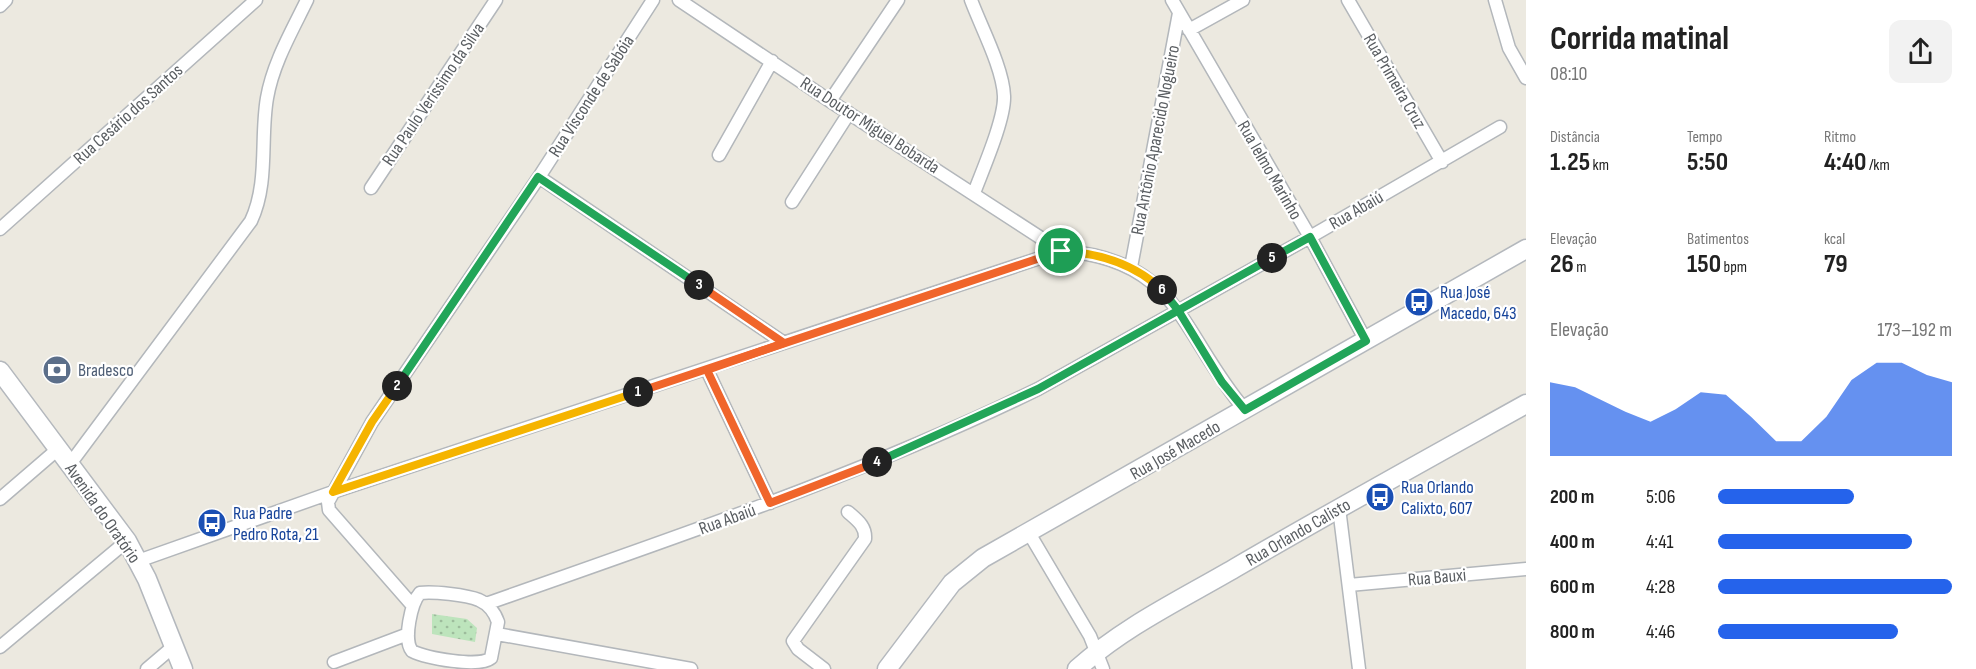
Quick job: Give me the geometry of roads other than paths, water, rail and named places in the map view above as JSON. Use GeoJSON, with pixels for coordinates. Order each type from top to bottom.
{"type":"FeatureCollection","features":[{"type":"Feature","properties":{"kind":"street"},"geometry":{"type":"LineString","coordinates":[[0,6],[6,0]]}},
{"type":"Feature","properties":{"kind":"street","name":"Rua Cesário dos Santos"},"geometry":{"type":"LineString","coordinates":[[0,229],[256,0]]}},
{"type":"Feature","properties":{"kind":"street"},"geometry":{"type":"LineString","coordinates":[[70,464],[252,221],[260,195],[264,122],[270,80],[307,0]]}},
{"type":"Feature","properties":{"kind":"street","name":"Rua Paulo Verissimo da Silva"},"geometry":{"type":"LineString","coordinates":[[371,188],[496,0]]}},
{"type":"Feature","properties":{"kind":"street","name":"Rua Visconde de Sabóia"},"geometry":{"type":"LineString","coordinates":[[333,492],[372,422],[538,177],[652,0]]}},
{"type":"Feature","properties":{"kind":"street","name":"Rua Doutor Miguel Bobarda"},"geometry":{"type":"LineString","coordinates":[[679,0],[1061,251]]}},
{"type":"Feature","properties":{"kind":"street"},"geometry":{"type":"LineString","coordinates":[[830,101],[898,0]]}},
{"type":"Feature","properties":{"kind":"street"},"geometry":{"type":"LineString","coordinates":[[971,0],[1002,80],[1004,98],[1003,113],[974,193]]}},
{"type":"Feature","properties":{"kind":"street","name":"Rua Ielmo Marinho"},"geometry":{"type":"LineString","coordinates":[[1172,0],[1310,237],[1366,341]]}},
{"type":"Feature","properties":{"kind":"street"},"geometry":{"type":"LineString","coordinates":[[1189,30],[1243,0]]}},
{"type":"Feature","properties":{"kind":"street","name":"Rua Primeira Cruz"},"geometry":{"type":"LineString","coordinates":[[1348,0],[1442,162]]}},
{"type":"Feature","properties":{"kind":"street"},"geometry":{"type":"LineString","coordinates":[[1496,0],[1509,48],[1526,78]]}},
{"type":"Feature","properties":{"kind":"street","name":"Rua Antônio Aparecido Nogueiro"},"geometry":{"type":"LineString","coordinates":[[1131,267],[1179,13]]}},
{"type":"Feature","properties":{"kind":"street"},"geometry":{"type":"LineString","coordinates":[[719,155],[772,61]]}},
{"type":"Feature","properties":{"kind":"street"},"geometry":{"type":"LineString","coordinates":[[792,202],[849,113]]}},
{"type":"Feature","properties":{"kind":"street","name":"Rua Abaiú"},"geometry":{"type":"LineString","coordinates":[[486,604],[876,463],[1007,404],[1038,389],[1310,237],[1500,127]]}},
{"type":"Feature","properties":{"kind":"street"},"geometry":{"type":"LineString","coordinates":[[538,177],[784,343]]}},
{"type":"Feature","properties":{"kind":"street","name":"Rua José Macedo"},"geometry":{"type":"LineString","coordinates":[[887,669],[952,583],[983,558],[1526,249]]}},
{"type":"Feature","properties":{"kind":"street"},"geometry":{"type":"LineString","coordinates":[[138,561],[333,492],[1061,251],[1079,252],[1131,267],[1153,282],[1178,310],[1222,382],[1245,410]]}},
{"type":"Feature","properties":{"kind":"street"},"geometry":{"type":"LineString","coordinates":[[707,370],[770,503]]}},
{"type":"Feature","properties":{"kind":"street","name":"Avenida do Oratório"},"geometry":{"type":"LineString","coordinates":[[0,371],[127,542],[147,579],[183,669]]}},
{"type":"Feature","properties":{"kind":"street","name":"Rua Orlando Calisto"},"geometry":{"type":"LineString","coordinates":[[1077,669],[1101,661],[1170,606],[1339,508],[1526,404]]}},
{"type":"Feature","properties":{"kind":"street"},"geometry":{"type":"LineString","coordinates":[[0,499],[58,449]]}},
{"type":"Feature","properties":{"kind":"street"},"geometry":{"type":"LineString","coordinates":[[333,492],[328,502],[329,510],[413,606]]}},
{"type":"Feature","properties":{"kind":"street"},"geometry":{"type":"LineString","coordinates":[[1339,508],[1359,669]]}},
{"type":"Feature","properties":{"kind":"street"},"geometry":{"type":"LineString","coordinates":[[824,669],[798,650],[793,641],[865,539],[866,532],[863,525],[848,512]]}},
{"type":"Feature","properties":{"kind":"street"},"geometry":{"type":"LineString","coordinates":[[1029,533],[1101,661]]}},
{"type":"Feature","properties":{"kind":"street"},"geometry":{"type":"LineString","coordinates":[[0,647],[127,542]]}},
{"type":"Feature","properties":{"kind":"street","name":"Rua Bauxi"},"geometry":{"type":"LineString","coordinates":[[1348,585],[1526,569]]}},
{"type":"Feature","properties":{"kind":"street"},"geometry":{"type":"LineString","coordinates":[[427,592],[473,598],[486,604],[498,622],[493,655],[486,662],[447,664],[412,651],[407,644],[413,606],[417,596],[427,592]]}},
{"type":"Feature","properties":{"kind":"street"},"geometry":{"type":"LineString","coordinates":[[334,662],[408,634]]}},
{"type":"Feature","properties":{"kind":"street"},"geometry":{"type":"LineString","coordinates":[[497,634],[691,669]]}},
{"type":"Feature","properties":{"kind":"street"},"geometry":{"type":"LineString","coordinates":[[147,669],[174,646]]}},
{"type":"Feature","properties":{"kind":"place","name":"Rua José Macedo, 643"},"geometry":{"type":"Point","coordinates":[1419,302]}},
{"type":"Feature","properties":{"kind":"place","name":"Bradesco"},"geometry":{"type":"Point","coordinates":[57,370]}},
{"type":"Feature","properties":{"kind":"place","name":"Rua Orlando Calixto, 607"},"geometry":{"type":"Point","coordinates":[1380,497]}},
{"type":"Feature","properties":{"kind":"place","name":"Rua Padre Pedro Rota, 21"},"geometry":{"type":"Point","coordinates":[212,523]}}]}
